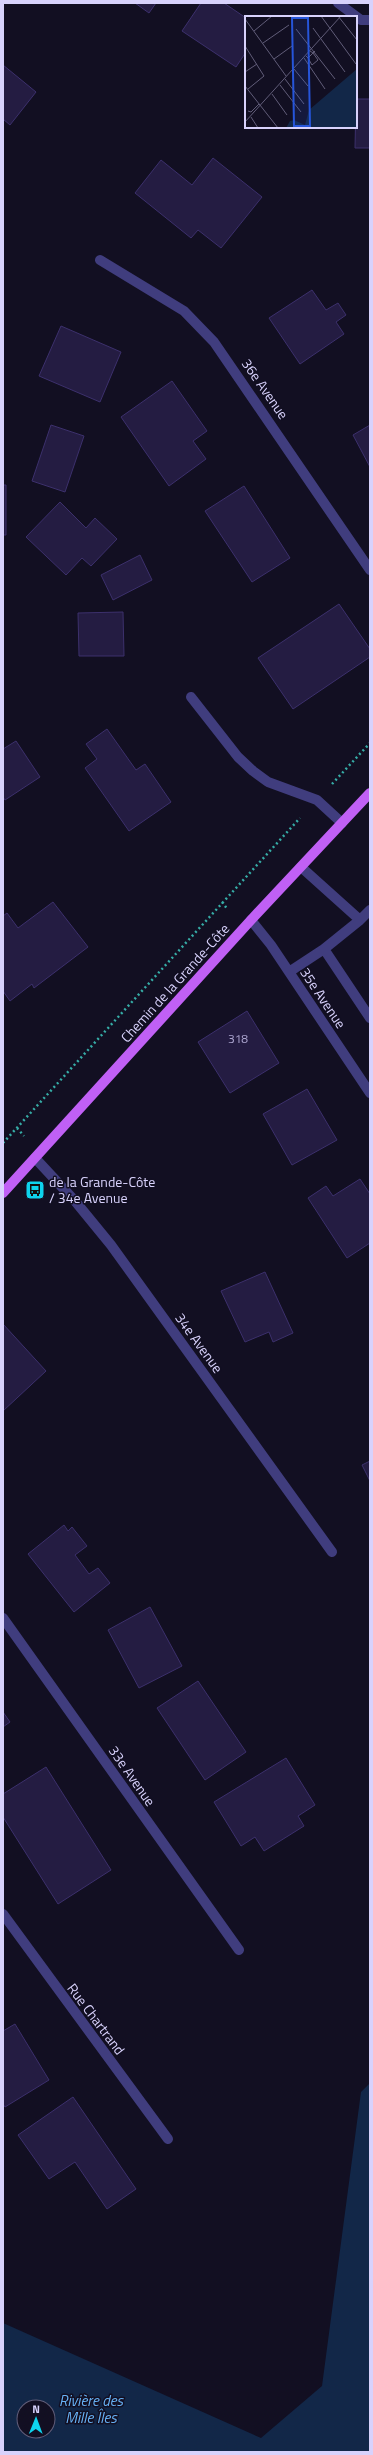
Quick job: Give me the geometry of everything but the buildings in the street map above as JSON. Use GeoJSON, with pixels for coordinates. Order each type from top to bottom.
{"type":"FeatureCollection","features":[{"type":"Feature","properties":{"kind":"main road","name":"Chemin de la Grande-Côte"},"geometry":{"type":"LineString","coordinates":[[3,1193],[251,920],[370,793]]}},
{"type":"Feature","properties":{"kind":"street"},"geometry":{"type":"LineString","coordinates":[[338,3],[356,16]]}},
{"type":"Feature","properties":{"kind":"street"},"geometry":{"type":"LineString","coordinates":[[357,17],[361,20],[370,20]]}},
{"type":"Feature","properties":{"kind":"street","name":"36e Avenue"},"geometry":{"type":"LineString","coordinates":[[100,260],[184,311],[214,342],[370,570]]}},
{"type":"Feature","properties":{"kind":"street"},"geometry":{"type":"LineString","coordinates":[[191,697],[238,757],[253,771],[268,782],[317,800],[342,823]]}},
{"type":"Feature","properties":{"kind":"street"},"geometry":{"type":"LineString","coordinates":[[301,866],[360,920]]}},
{"type":"Feature","properties":{"kind":"street"},"geometry":{"type":"LineString","coordinates":[[289,972],[324,949],[370,910]]}},
{"type":"Feature","properties":{"kind":"street","name":"35e Avenue"},"geometry":{"type":"LineString","coordinates":[[251,920],[289,972],[370,1093]]}},
{"type":"Feature","properties":{"kind":"street"},"geometry":{"type":"LineString","coordinates":[[324,949],[370,1018]]}},
{"type":"Feature","properties":{"kind":"street"},"geometry":{"type":"LineString","coordinates":[[361,1080],[370,1074]]}},
{"type":"Feature","properties":{"kind":"street","name":"34e Avenue"},"geometry":{"type":"LineString","coordinates":[[35,1158],[71,1196],[111,1245],[332,1552]]}},
{"type":"Feature","properties":{"kind":"street","name":"33e Avenue"},"geometry":{"type":"LineString","coordinates":[[3,1618],[239,1950]]}},
{"type":"Feature","properties":{"kind":"street","name":"Rue Chartrand"},"geometry":{"type":"LineString","coordinates":[[3,1914],[168,2139]]}},
{"type":"Feature","properties":{"kind":"path"},"geometry":{"type":"LineString","coordinates":[[329,787],[370,743]]}},
{"type":"Feature","properties":{"kind":"path","name":"Chemin de la Grande-Côte"},"geometry":{"type":"LineString","coordinates":[[3,1143],[305,813]]}},
{"type":"Feature","properties":{"kind":"water","name":"Rivière des Mille Îles"},"geometry":{"type":"Polygon","coordinates":[[[370,2083],[370,2452],[3,2452],[3,2323],[261,2438],[322,2386],[361,2092],[370,2083]]]}},
{"type":"Feature","properties":{"kind":"place","name":"de la Grande-Côte / 34e Avenue"},"geometry":{"type":"Point","coordinates":[35,1190]}}]}
